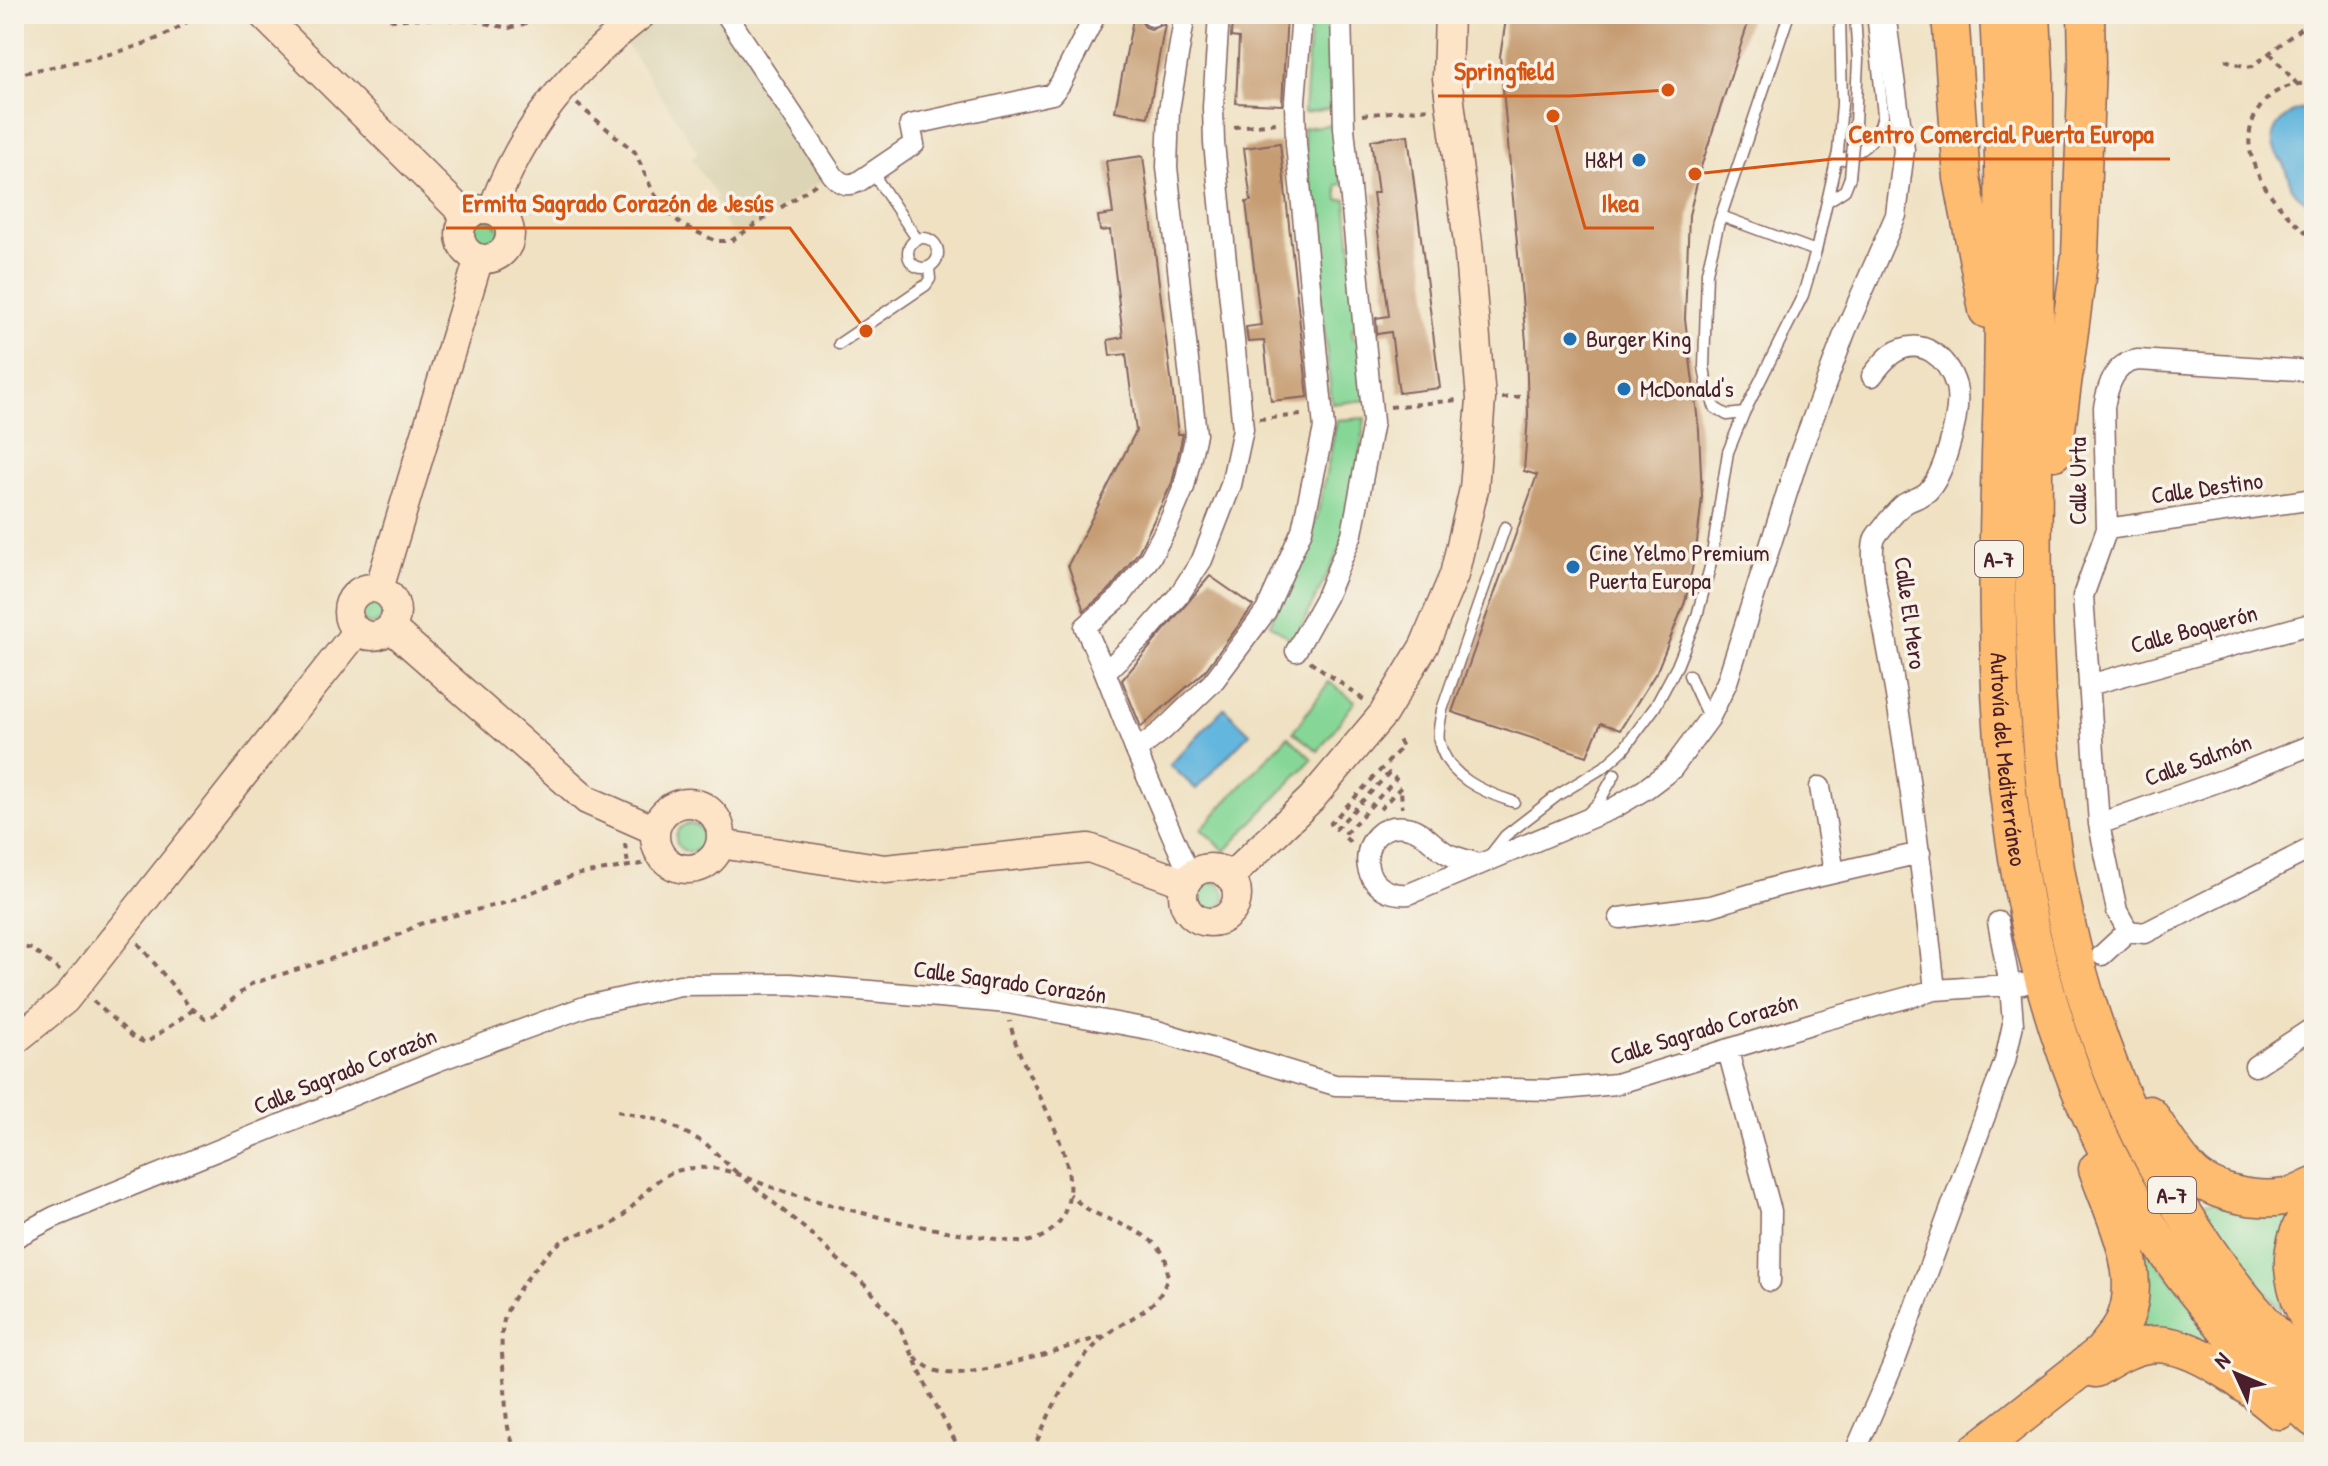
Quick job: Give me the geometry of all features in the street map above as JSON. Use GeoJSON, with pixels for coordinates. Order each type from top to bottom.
{"type":"FeatureCollection","features":[{"type":"Feature","properties":{"kind":"highway"},"geometry":{"type":"LineString","coordinates":[[1950,14],[1962,178],[2002,369]]}},
{"type":"Feature","properties":{"kind":"highway","name":"Autovía del Mediterráneo"},"geometry":{"type":"LineString","coordinates":[[1998,14],[2002,96],[1998,622],[2010,800],[2017,859],[2034,942],[2046,988],[2082,1094],[2134,1201],[2192,1286],[2254,1359],[2314,1419]]}},
{"type":"Feature","properties":{"kind":"highway","name":"Autovía del Mediterráneo"},"geometry":{"type":"LineString","coordinates":[[2032,14],[2036,706],[2057,886],[2081,986],[2121,1097],[2154,1166],[2215,1261],[2314,1373]]}},
{"type":"Feature","properties":{"kind":"highway"},"geometry":{"type":"LineString","coordinates":[[2033,526],[2051,471],[2080,255],[2086,14]]}},
{"type":"Feature","properties":{"kind":"highway"},"geometry":{"type":"LineString","coordinates":[[2081,986],[2123,1059],[2146,1110],[2197,1177],[2220,1190],[2263,1197],[2284,1197],[2314,1186]]}},
{"type":"Feature","properties":{"kind":"highway"},"geometry":{"type":"LineString","coordinates":[[1975,1452],[2101,1353],[2118,1332],[2126,1315],[2129,1273],[2124,1247],[2087,1139],[2082,1094]]}},
{"type":"Feature","properties":{"kind":"highway"},"geometry":{"type":"LineString","coordinates":[[2314,1204],[2296,1237],[2292,1273],[2300,1302],[2314,1332]]}},
{"type":"Feature","properties":{"kind":"highway"},"geometry":{"type":"LineString","coordinates":[[2033,1408],[2127,1352],[2146,1345],[2165,1345],[2203,1358],[2234,1376],[2314,1441]]}},
{"type":"Feature","properties":{"kind":"street"},"geometry":{"type":"LineString","coordinates":[[262,14],[480,213],[507,222],[509,241],[498,256],[479,258],[466,251],[460,230],[480,213],[502,184],[527,137],[560,90],[607,42],[642,14]]}},
{"type":"Feature","properties":{"kind":"street"},"geometry":{"type":"LineString","coordinates":[[726,14],[832,174],[848,185],[858,182],[914,144],[910,125],[1052,94],[1096,14]]}},
{"type":"Feature","properties":{"kind":"street"},"geometry":{"type":"LineString","coordinates":[[1185,14],[1168,120],[1167,167],[1196,434],[1184,487],[1150,558],[1120,597],[1085,627],[1188,879]]}},
{"type":"Feature","properties":{"kind":"street"},"geometry":{"type":"LineString","coordinates":[[1105,672],[1145,634],[1179,595],[1202,560],[1231,485],[1243,429],[1214,129],[1219,14]]}},
{"type":"Feature","properties":{"kind":"street"},"geometry":{"type":"LineString","coordinates":[[1136,751],[1213,682],[1250,633],[1266,611],[1304,520],[1324,428],[1296,144],[1295,101],[1302,14]]}},
{"type":"Feature","properties":{"kind":"street"},"geometry":{"type":"LineString","coordinates":[[1303,657],[1352,534],[1373,422],[1344,117],[1341,14]]}},
{"type":"Feature","properties":{"kind":"street"},"geometry":{"type":"LineString","coordinates":[[1231,876],[1312,798],[1383,714],[1424,646],[1454,575],[1474,489],[1481,399],[1468,243],[1447,78],[1449,14]]}},
{"type":"Feature","properties":{"kind":"street"},"geometry":{"type":"LineString","coordinates":[[1482,862],[1448,854],[1424,835],[1402,826],[1380,833],[1367,852],[1369,875],[1386,892],[1409,894],[1614,808],[1672,769],[1709,719],[1727,682],[1797,461],[1839,346],[1896,215],[1904,150],[1885,14]]}},
{"type":"Feature","properties":{"kind":"street"},"geometry":{"type":"LineString","coordinates":[[379,589],[479,258]]}},
{"type":"Feature","properties":{"kind":"street","name":"Calle El Mero"},"geometry":{"type":"LineString","coordinates":[[1872,376],[1895,352],[1908,347],[1921,348],[1934,352],[1944,360],[1957,390],[1955,424],[1942,466],[1928,491],[1903,505],[1875,538],[1874,580],[1898,700],[1920,853],[1935,990]]}},
{"type":"Feature","properties":{"kind":"street","name":"Calle Urta"},"geometry":{"type":"LineString","coordinates":[[2128,931],[2117,911],[2099,824],[2083,596],[2107,529],[2104,407],[2107,387],[2125,362],[2138,360],[2314,371]]}},
{"type":"Feature","properties":{"kind":"street","name":"Calle Destino"},"geometry":{"type":"LineString","coordinates":[[2107,529],[2314,499]]}},
{"type":"Feature","properties":{"kind":"street"},"geometry":{"type":"LineString","coordinates":[[379,589],[395,602],[396,618],[391,628],[374,636],[357,631],[348,617],[349,603],[360,591],[379,589]]}},
{"type":"Feature","properties":{"kind":"street","name":"Calle Boquerón"},"geometry":{"type":"LineString","coordinates":[[2089,685],[2314,623]]}},
{"type":"Feature","properties":{"kind":"street"},"geometry":{"type":"LineString","coordinates":[[391,628],[587,800],[655,830]]}},
{"type":"Feature","properties":{"kind":"street"},"geometry":{"type":"LineString","coordinates":[[14,1041],[65,1000],[357,631]]}},
{"type":"Feature","properties":{"kind":"street","name":"Calle Salmón"},"geometry":{"type":"LineString","coordinates":[[2099,824],[2314,744]]}},
{"type":"Feature","properties":{"kind":"street"},"geometry":{"type":"LineString","coordinates":[[1820,787],[1834,873]]}},
{"type":"Feature","properties":{"kind":"street"},"geometry":{"type":"LineString","coordinates":[[684,803],[695,803],[705,807],[719,823],[720,844],[708,863],[698,868],[676,867],[663,858],[655,842],[655,830],[665,812],[684,803]]}},
{"type":"Feature","properties":{"kind":"street"},"geometry":{"type":"LineString","coordinates":[[720,844],[885,869],[1089,848],[1188,879]]}},
{"type":"Feature","properties":{"kind":"street"},"geometry":{"type":"LineString","coordinates":[[2102,955],[2128,931],[2145,933],[2314,847]]}},
{"type":"Feature","properties":{"kind":"street"},"geometry":{"type":"LineString","coordinates":[[1620,918],[1711,906],[1782,885],[1920,853]]}},
{"type":"Feature","properties":{"kind":"street"},"geometry":{"type":"LineString","coordinates":[[1206,868],[1215,868],[1231,876],[1238,893],[1233,910],[1227,917],[1210,923],[1193,916],[1187,909],[1183,892],[1188,879],[1206,868]]}},
{"type":"Feature","properties":{"kind":"street"},"geometry":{"type":"LineString","coordinates":[[1855,1452],[1896,1358],[2005,1061],[2017,985],[1998,922]]}},
{"type":"Feature","properties":{"kind":"street","name":"Calle Sagrado Corazón"},"geometry":{"type":"LineString","coordinates":[[14,1238],[54,1217],[437,1061],[587,1006],[680,985],[790,984],[1008,1003],[1154,1030],[1335,1085],[1552,1090],[1616,1084],[1817,1022],[1935,990],[2017,985]]}},
{"type":"Feature","properties":{"kind":"street"},"geometry":{"type":"LineString","coordinates":[[2255,1066],[2314,1027]]}},
{"type":"Feature","properties":{"kind":"street"},"geometry":{"type":"LineString","coordinates":[[1728,1051],[1771,1211],[1770,1281]]}},
{"type":"Feature","properties":{"kind":"lane"},"geometry":{"type":"LineString","coordinates":[[1744,413],[1727,415],[1715,408],[1708,390],[1704,367],[1707,272],[1721,216],[1789,14]]}},
{"type":"Feature","properties":{"kind":"lane"},"geometry":{"type":"LineString","coordinates":[[1482,862],[1505,836],[1558,795],[1604,767],[1623,750],[1655,707],[1677,666],[1697,616],[1710,567],[1728,452],[1803,295],[1816,251],[1835,162],[1842,104],[1840,14]]}},
{"type":"Feature","properties":{"kind":"lane"},"geometry":{"type":"LineString","coordinates":[[1828,201],[1845,190],[1850,177],[1858,60],[1855,14]]}},
{"type":"Feature","properties":{"kind":"lane"},"geometry":{"type":"LineString","coordinates":[[1835,162],[1859,153],[1881,127],[1883,115],[1873,22],[1877,14]]}},
{"type":"Feature","properties":{"kind":"lane"},"geometry":{"type":"LineString","coordinates":[[872,172],[917,239]]}},
{"type":"Feature","properties":{"kind":"lane"},"geometry":{"type":"LineString","coordinates":[[1721,216],[1816,251]]}},
{"type":"Feature","properties":{"kind":"lane"},"geometry":{"type":"LineString","coordinates":[[924,238],[936,244],[938,258],[929,268],[921,269],[910,262],[908,249],[917,239],[924,238]]}},
{"type":"Feature","properties":{"kind":"lane"},"geometry":{"type":"LineString","coordinates":[[839,344],[926,285],[930,279],[929,268]]}},
{"type":"Feature","properties":{"kind":"lane"},"geometry":{"type":"LineString","coordinates":[[1505,527],[1442,710],[1439,741],[1452,768],[1481,791],[1514,802]]}},
{"type":"Feature","properties":{"kind":"lane"},"geometry":{"type":"LineString","coordinates":[[1689,675],[1709,719]]}},
{"type":"Feature","properties":{"kind":"lane"},"geometry":{"type":"LineString","coordinates":[[1581,821],[1599,802],[1615,774]]}},
{"type":"Feature","properties":{"kind":"path"},"geometry":{"type":"LineString","coordinates":[[14,77],[155,39],[183,26],[197,14]]}},
{"type":"Feature","properties":{"kind":"path"},"geometry":{"type":"LineString","coordinates":[[379,14],[393,20],[476,21],[509,28],[558,14]]}},
{"type":"Feature","properties":{"kind":"path"},"geometry":{"type":"LineString","coordinates":[[2225,60],[2250,67],[2314,18]]}},
{"type":"Feature","properties":{"kind":"path"},"geometry":{"type":"LineString","coordinates":[[2270,53],[2297,84]]}},
{"type":"Feature","properties":{"kind":"path"},"geometry":{"type":"LineString","coordinates":[[2314,84],[2297,84],[2273,93],[2251,123],[2248,142],[2252,161],[2269,194],[2292,221],[2314,239]]}},
{"type":"Feature","properties":{"kind":"path"},"geometry":{"type":"LineString","coordinates":[[560,90],[635,152],[653,192],[669,214],[684,226],[721,243],[731,241],[832,174]]}},
{"type":"Feature","properties":{"kind":"path"},"geometry":{"type":"LineString","coordinates":[[1344,117],[1424,108]]}},
{"type":"Feature","properties":{"kind":"path"},"geometry":{"type":"LineString","coordinates":[[1214,129],[1264,124]]}},
{"type":"Feature","properties":{"kind":"path"},"geometry":{"type":"LineString","coordinates":[[1372,408],[1451,401]]}},
{"type":"Feature","properties":{"kind":"path"},"geometry":{"type":"LineString","coordinates":[[1243,420],[1295,415]]}},
{"type":"Feature","properties":{"kind":"path"},"geometry":{"type":"LineString","coordinates":[[1303,657],[1383,714],[1402,747],[1330,824],[1336,829],[1389,773],[1396,779],[1343,836],[1350,842]]}},
{"type":"Feature","properties":{"kind":"path"},"geometry":{"type":"LineString","coordinates":[[1380,809],[1401,787],[1402,826]]}},
{"type":"Feature","properties":{"kind":"path"},"geometry":{"type":"LineString","coordinates":[[124,926],[193,1010],[205,1018],[214,1015],[251,984],[384,942],[420,924],[508,902],[575,875],[663,858]]}},
{"type":"Feature","properties":{"kind":"path"},"geometry":{"type":"LineString","coordinates":[[14,945],[32,949],[53,964],[133,1037],[146,1043],[193,1010]]}},
{"type":"Feature","properties":{"kind":"path"},"geometry":{"type":"LineString","coordinates":[[519,1452],[514,1447],[508,1422],[501,1331],[505,1311],[556,1245],[571,1235],[611,1225],[633,1206],[645,1189],[661,1177],[680,1170],[709,1168],[740,1175],[781,1191],[933,1229],[1020,1242],[1039,1239],[1056,1226],[1069,1194],[1068,1170],[1041,1095],[1027,1074],[1013,1041],[1008,1003]]}},
{"type":"Feature","properties":{"kind":"path"},"geometry":{"type":"LineString","coordinates":[[617,1111],[663,1121],[705,1143],[809,1232],[870,1290],[900,1327],[961,1452]]}},
{"type":"Feature","properties":{"kind":"path"},"geometry":{"type":"LineString","coordinates":[[1032,1452],[1057,1396],[1085,1356],[1106,1335],[1155,1302],[1163,1290],[1167,1266],[1159,1248],[1151,1242],[1122,1224],[1090,1211],[1069,1194]]}},
{"type":"Feature","properties":{"kind":"path"},"geometry":{"type":"LineString","coordinates":[[913,1355],[926,1366],[942,1373],[960,1373],[1003,1365],[1106,1335]]}},
{"type":"Feature","properties":{"kind":"shaded area"},"geometry":{"type":"Polygon","coordinates":[[[642,14],[726,14],[832,174],[735,239],[719,214],[717,197],[691,158],[698,152],[619,33],[642,14]]]}},
{"type":"Feature","properties":{"kind":"green space"},"geometry":{"type":"Polygon","coordinates":[[[1311,14],[1338,14],[1337,26],[1329,28],[1331,38],[1338,38],[1339,107],[1304,113],[1311,14]]]}},
{"type":"Feature","properties":{"kind":"green space"},"geometry":{"type":"Polygon","coordinates":[[[1339,124],[1344,184],[1337,185],[1338,200],[1346,199],[1359,327],[1352,328],[1353,338],[1361,338],[1367,400],[1332,404],[1303,128],[1339,124]]]}},
{"type":"Feature","properties":{"kind":"green space"},"geometry":{"type":"Polygon","coordinates":[[[484,219],[495,224],[500,235],[495,246],[484,251],[473,246],[468,235],[473,224],[484,219]]]}},
{"type":"Feature","properties":{"kind":"green space"},"geometry":{"type":"Polygon","coordinates":[[[1365,418],[1350,529],[1294,641],[1270,624],[1317,517],[1337,420],[1365,418]]]}},
{"type":"Feature","properties":{"kind":"green space"},"geometry":{"type":"Polygon","coordinates":[[[372,598],[381,602],[385,611],[381,620],[372,624],[363,620],[359,611],[363,602],[372,598]]]}},
{"type":"Feature","properties":{"kind":"green space"},"geometry":{"type":"Polygon","coordinates":[[[1329,682],[1355,701],[1318,751],[1293,732],[1329,682]]]}},
{"type":"Feature","properties":{"kind":"green space"},"geometry":{"type":"Polygon","coordinates":[[[1288,736],[1312,759],[1225,851],[1201,829],[1288,736]]]}},
{"type":"Feature","properties":{"kind":"green space"},"geometry":{"type":"Polygon","coordinates":[[[690,824],[700,828],[704,838],[700,848],[690,852],[680,848],[676,838],[680,828],[690,824]]]}},
{"type":"Feature","properties":{"kind":"green space"},"geometry":{"type":"Polygon","coordinates":[[[1211,882],[1221,886],[1225,896],[1221,906],[1211,910],[1201,906],[1197,896],[1201,886],[1211,882]]]}},
{"type":"Feature","properties":{"kind":"green space"},"geometry":{"type":"Polygon","coordinates":[[[2201,1202],[2280,1208],[2289,1217],[2281,1310],[2236,1255],[2201,1202]]]}},
{"type":"Feature","properties":{"kind":"green space"},"geometry":{"type":"Polygon","coordinates":[[[2132,1232],[2234,1355],[2138,1338],[2132,1232]]]}},
{"type":"Feature","properties":{"kind":"water"},"geometry":{"type":"Polygon","coordinates":[[[2302,109],[2314,111],[2314,195],[2307,202],[2293,189],[2273,143],[2279,124],[2302,109]]]}},
{"type":"Feature","properties":{"kind":"water"},"geometry":{"type":"Polygon","coordinates":[[[1224,708],[1250,733],[1196,789],[1170,765],[1224,708]]]}},
{"type":"Feature","properties":{"kind":"building"},"geometry":{"type":"Polygon","coordinates":[[[1241,14],[1287,14],[1282,105],[1236,103],[1239,38],[1231,37],[1232,21],[1241,22],[1241,14]]]}},
{"type":"Feature","properties":{"kind":"building"},"geometry":{"type":"Polygon","coordinates":[[[1507,14],[1751,14],[1701,167],[1689,215],[1685,319],[1699,430],[1702,497],[1696,551],[1685,602],[1657,671],[1620,730],[1601,723],[1587,756],[1452,712],[1537,475],[1524,471],[1528,416],[1526,342],[1500,56],[1507,14]]]}},
{"type":"Feature","properties":{"kind":"building"},"geometry":{"type":"Polygon","coordinates":[[[1133,19],[1140,20],[1151,29],[1165,24],[1148,117],[1115,111],[1133,19]]]}},
{"type":"Feature","properties":{"kind":"building"},"geometry":{"type":"Polygon","coordinates":[[[1408,135],[1440,388],[1399,393],[1391,332],[1377,334],[1376,318],[1389,316],[1373,193],[1378,193],[1371,140],[1408,135]]]}},
{"type":"Feature","properties":{"kind":"building"},"geometry":{"type":"Polygon","coordinates":[[[1280,143],[1308,397],[1271,401],[1264,341],[1248,342],[1246,327],[1261,325],[1246,202],[1251,201],[1244,148],[1280,143]]]}},
{"type":"Feature","properties":{"kind":"building"},"geometry":{"type":"Polygon","coordinates":[[[1143,156],[1178,434],[1183,434],[1172,483],[1139,551],[1111,588],[1084,611],[1068,565],[1136,431],[1126,354],[1110,356],[1108,340],[1123,337],[1110,230],[1100,231],[1098,216],[1113,214],[1106,161],[1143,156]]]}},
{"type":"Feature","properties":{"kind":"building"},"geometry":{"type":"Polygon","coordinates":[[[1210,576],[1253,606],[1204,672],[1141,727],[1122,680],[1210,576]]]}},
{"type":"Feature","properties":{"kind":"place","name":"Springfield"},"geometry":{"type":"Point","coordinates":[1668,90]}},
{"type":"Feature","properties":{"kind":"place","name":"Ikea"},"geometry":{"type":"Point","coordinates":[1553,116]}},
{"type":"Feature","properties":{"kind":"place","name":"H&M"},"geometry":{"type":"Point","coordinates":[1639,160]}},
{"type":"Feature","properties":{"kind":"place","name":"Centro Comercial Puerta Europa"},"geometry":{"type":"Point","coordinates":[1695,174]}},
{"type":"Feature","properties":{"kind":"place","name":"Ermita Sagrado Corazón de Jesús"},"geometry":{"type":"Point","coordinates":[866,331]}},
{"type":"Feature","properties":{"kind":"place","name":"Burger King"},"geometry":{"type":"Point","coordinates":[1570,339]}},
{"type":"Feature","properties":{"kind":"place","name":"McDonald's"},"geometry":{"type":"Point","coordinates":[1624,389]}},
{"type":"Feature","properties":{"kind":"place","name":"Cine Yelmo Premium Puerta Europa"},"geometry":{"type":"Point","coordinates":[1573,567]}}]}
